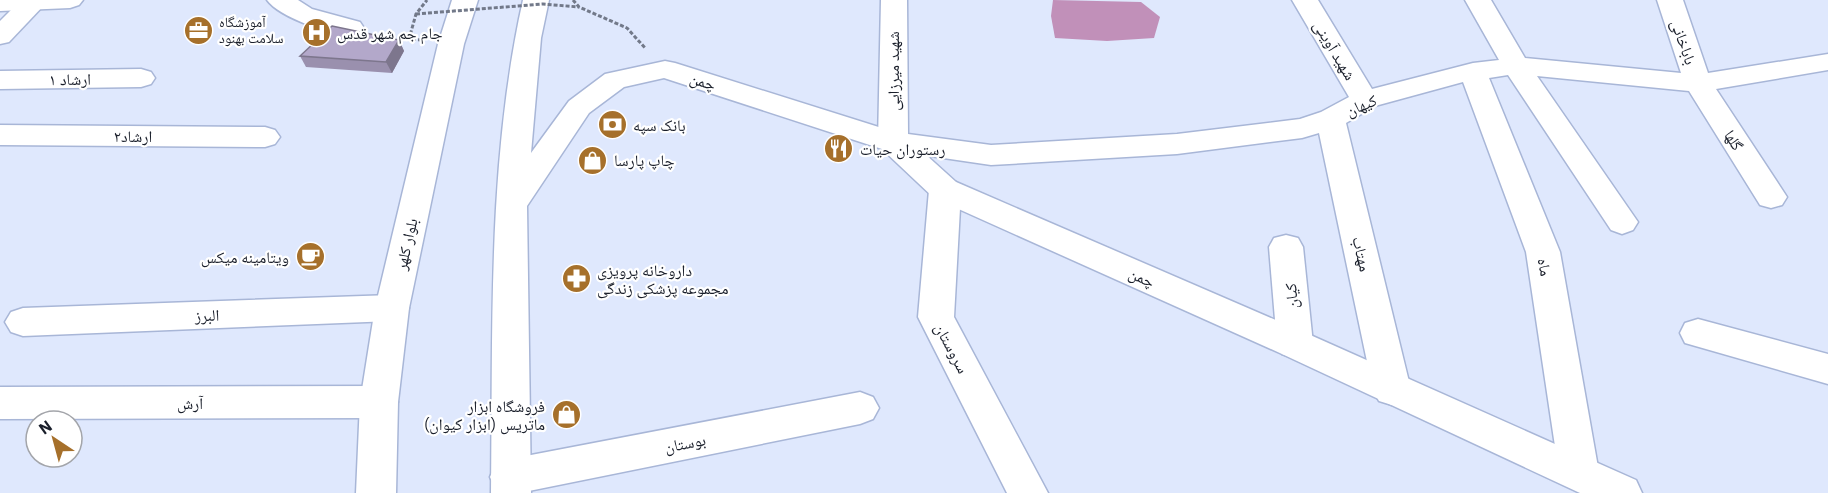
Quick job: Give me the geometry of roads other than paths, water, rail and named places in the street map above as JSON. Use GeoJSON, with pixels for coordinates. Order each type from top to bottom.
{"type":"FeatureCollection","features":[{"type":"Feature","properties":{"kind":"street"},"geometry":{"type":"LineString","coordinates":[[0,3],[70,0]]}},
{"type":"Feature","properties":{"kind":"street"},"geometry":{"type":"LineString","coordinates":[[280,0],[303,14],[351,28]]}},
{"type":"Feature","properties":{"kind":"street","name":"بلوار کلهر"},"geometry":{"type":"LineString","coordinates":[[376,493],[379,402],[392,308],[451,44],[465,0]]}},
{"type":"Feature","properties":{"kind":"street"},"geometry":{"type":"LineString","coordinates":[[510,485],[511,205],[528,38],[536,0]]}},
{"type":"Feature","properties":{"kind":"street","name":"شهید میرزایی"},"geometry":{"type":"LineString","coordinates":[[893,142],[894,0]]}},
{"type":"Feature","properties":{"kind":"street","name":"شهید آوینی"},"geometry":{"type":"LineString","coordinates":[[1305,0],[1365,100]]}},
{"type":"Feature","properties":{"kind":"street"},"geometry":{"type":"LineString","coordinates":[[1478,0],[1516,66],[1622,222]]}},
{"type":"Feature","properties":{"kind":"street","name":"باباخانی"},"geometry":{"type":"LineString","coordinates":[[1670,0],[1698,83]]}},
{"type":"Feature","properties":{"kind":"street"},"geometry":{"type":"LineString","coordinates":[[0,36],[33,3]]}},
{"type":"Feature","properties":{"kind":"street","name":"کیهان"},"geometry":{"type":"LineString","coordinates":[[893,142],[991,155],[1177,144],[1302,128],[1331,119],[1365,100],[1473,71],[1516,66],[1698,83],[1828,62]]}},
{"type":"Feature","properties":{"kind":"street","name":"چمن"},"geometry":{"type":"LineString","coordinates":[[511,205],[579,107],[615,80],[665,69],[893,142],[945,190],[1295,344],[1622,493]]}},
{"type":"Feature","properties":{"kind":"street","name":"ماه"},"geometry":{"type":"LineString","coordinates":[[1473,71],[1543,252],[1580,473]]}},
{"type":"Feature","properties":{"kind":"street","name":"ارشاد ۱"},"geometry":{"type":"LineString","coordinates":[[0,80],[141,78]]}},
{"type":"Feature","properties":{"kind":"street","name":"گلها"},"geometry":{"type":"LineString","coordinates":[[1698,83],[1771,196]]}},
{"type":"Feature","properties":{"kind":"street","name":"مهتاب"},"geometry":{"type":"LineString","coordinates":[[1331,119],[1392,390]]}},
{"type":"Feature","properties":{"kind":"street","name":"ارشاد۲"},"geometry":{"type":"LineString","coordinates":[[0,135],[265,137]]}},
{"type":"Feature","properties":{"kind":"street","name":"سروستان"},"geometry":{"type":"LineString","coordinates":[[945,190],[936,317],[1028,493]]}},
{"type":"Feature","properties":{"kind":"street","name":"کیان"},"geometry":{"type":"LineString","coordinates":[[1286,247],[1295,344]]}},
{"type":"Feature","properties":{"kind":"street","name":"البرز"},"geometry":{"type":"LineString","coordinates":[[23,322],[392,308]]}},
{"type":"Feature","properties":{"kind":"street"},"geometry":{"type":"LineString","coordinates":[[1698,333],[1828,369]]}},
{"type":"Feature","properties":{"kind":"street","name":"آرش"},"geometry":{"type":"LineString","coordinates":[[0,403],[379,402]]}},
{"type":"Feature","properties":{"kind":"street","name":"بوستان"},"geometry":{"type":"LineString","coordinates":[[510,485],[860,408]]}},
{"type":"Feature","properties":{"kind":"place","name":"آموزشگاه سلامت بهنود"},"geometry":{"type":"Point","coordinates":[198,30]}},
{"type":"Feature","properties":{"kind":"place","name":"جام جم شهر قدس"},"geometry":{"type":"Point","coordinates":[316,33]}},
{"type":"Feature","properties":{"kind":"place","name":"بانک سپه"},"geometry":{"type":"Point","coordinates":[612,125]}},
{"type":"Feature","properties":{"kind":"place","name":"رستوران حیات"},"geometry":{"type":"Point","coordinates":[839,149]}},
{"type":"Feature","properties":{"kind":"place","name":"چاپ پارسا"},"geometry":{"type":"Point","coordinates":[593,160]}},
{"type":"Feature","properties":{"kind":"place","name":"ویتامینه میکس"},"geometry":{"type":"Point","coordinates":[310,257]}},
{"type":"Feature","properties":{"kind":"place","name":"داروخانه پرویزی مجموعه پزشکی زندگی"},"geometry":{"type":"Point","coordinates":[576,279]}},
{"type":"Feature","properties":{"kind":"place","name":"فروشگاه ابزار ماتریس (ابزار کیوان)"},"geometry":{"type":"Point","coordinates":[566,415]}}]}
